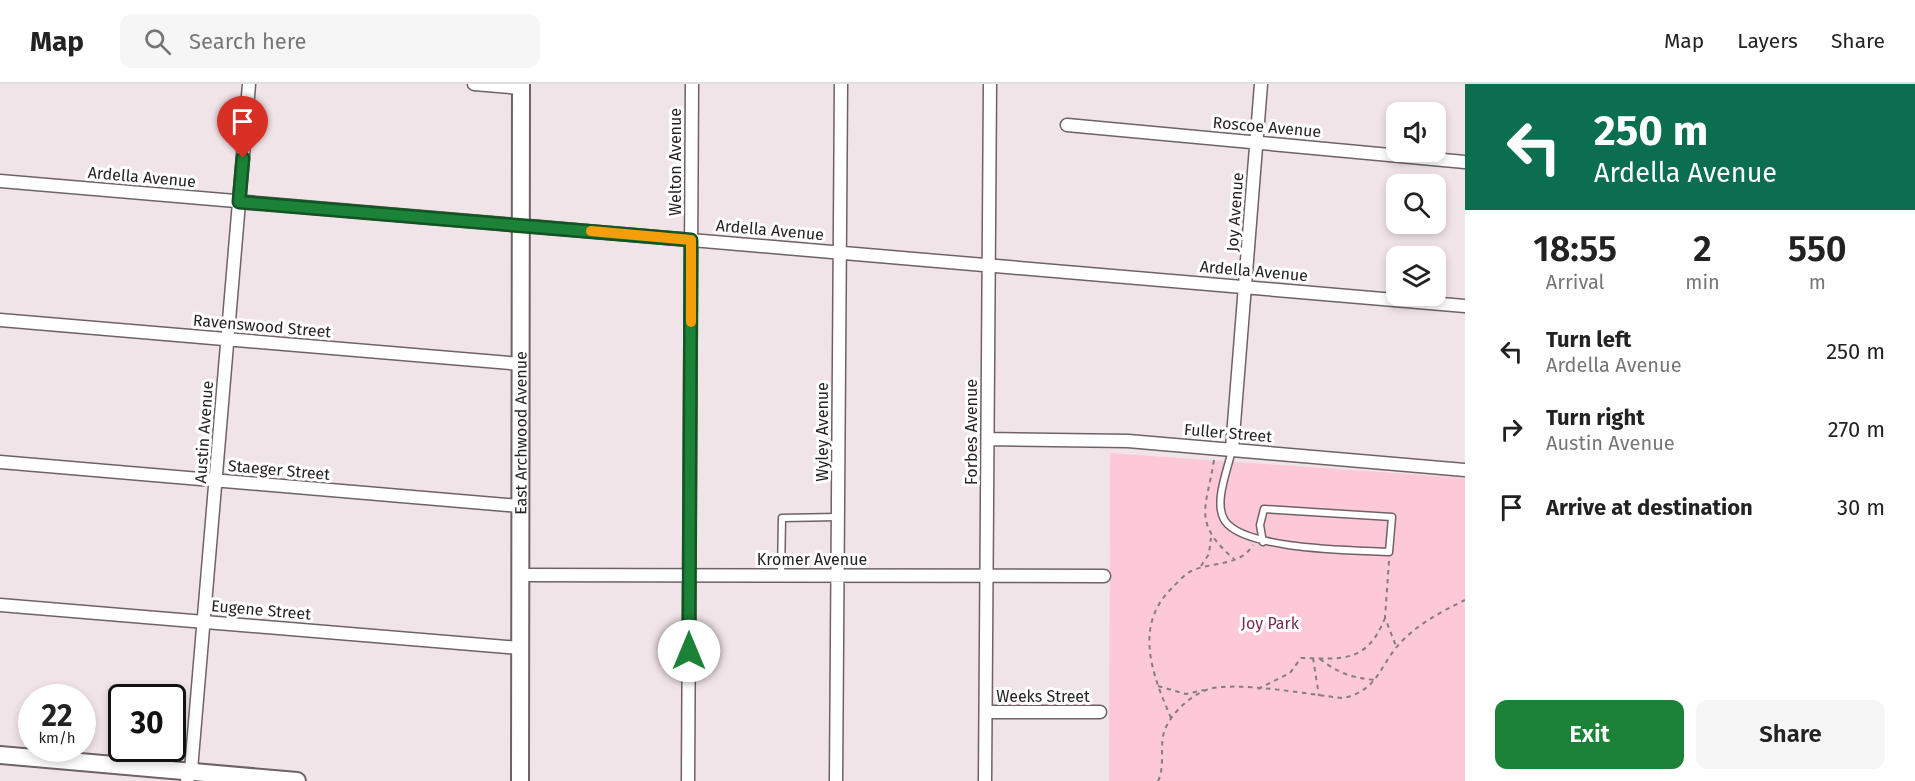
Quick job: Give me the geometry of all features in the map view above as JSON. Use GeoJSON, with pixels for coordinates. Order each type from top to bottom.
{"type":"FeatureCollection","features":[{"type":"Feature","properties":{"kind":"main road","name":"East Archwood Avenue"},"geometry":{"type":"LineString","coordinates":[[520,781],[521,86]]}},
{"type":"Feature","properties":{"kind":"main road"},"geometry":{"type":"LineString","coordinates":[[0,754],[189,776],[297,781]]}},
{"type":"Feature","properties":{"kind":"street","name":"Austin Avenue"},"geometry":{"type":"LineString","coordinates":[[189,776],[249,84]]}},
{"type":"Feature","properties":{"kind":"street"},"geometry":{"type":"LineString","coordinates":[[474,84],[521,86]]}},
{"type":"Feature","properties":{"kind":"street","name":"Welton Avenue"},"geometry":{"type":"LineString","coordinates":[[688,781],[692,84]]}},
{"type":"Feature","properties":{"kind":"street","name":"Wyley Avenue"},"geometry":{"type":"LineString","coordinates":[[836,781],[841,84]]}},
{"type":"Feature","properties":{"kind":"street","name":"Forbes Avenue"},"geometry":{"type":"LineString","coordinates":[[985,781],[990,84]]}},
{"type":"Feature","properties":{"kind":"street","name":"Joy Avenue"},"geometry":{"type":"LineString","coordinates":[[1232,449],[1261,84]]}},
{"type":"Feature","properties":{"kind":"street","name":"Roscoe Avenue"},"geometry":{"type":"LineString","coordinates":[[1067,125],[1465,162]]}},
{"type":"Feature","properties":{"kind":"street","name":"Ardella Avenue"},"geometry":{"type":"LineString","coordinates":[[0,181],[1465,306]]}},
{"type":"Feature","properties":{"kind":"street","name":"Ravenswood Street"},"geometry":{"type":"LineString","coordinates":[[0,320],[521,364]]}},
{"type":"Feature","properties":{"kind":"street","name":"Fuller Street"},"geometry":{"type":"LineString","coordinates":[[988,439],[1094,439],[1465,470]]}},
{"type":"Feature","properties":{"kind":"street","name":"Staeger Street"},"geometry":{"type":"LineString","coordinates":[[0,462],[519,506]]}},
{"type":"Feature","properties":{"kind":"street","name":"Kromer Avenue"},"geometry":{"type":"LineString","coordinates":[[520,575],[1104,576]]}},
{"type":"Feature","properties":{"kind":"street","name":"Eugene Street"},"geometry":{"type":"LineString","coordinates":[[0,604],[520,648]]}},
{"type":"Feature","properties":{"kind":"street","name":"Weeks Street"},"geometry":{"type":"LineString","coordinates":[[986,712],[1100,712]]}},
{"type":"Feature","properties":{"kind":"lane"},"geometry":{"type":"LineString","coordinates":[[1232,449],[1220,505],[1225,521],[1237,532],[1260,541],[1389,552],[1392,517],[1264,510],[1260,525],[1260,541]]}},
{"type":"Feature","properties":{"kind":"lane"},"geometry":{"type":"LineString","coordinates":[[781,575],[782,518],[838,518]]}},
{"type":"Feature","properties":{"kind":"path"},"geometry":{"type":"LineString","coordinates":[[1200,568],[1209,554],[1212,536]]}},
{"type":"Feature","properties":{"kind":"path"},"geometry":{"type":"LineString","coordinates":[[1171,720],[1151,669],[1149,635],[1154,613],[1177,582],[1192,570],[1236,560],[1248,554],[1260,541]]}},
{"type":"Feature","properties":{"kind":"path"},"geometry":{"type":"LineString","coordinates":[[1257,690],[1290,673],[1301,658],[1347,659],[1365,648],[1378,635],[1385,618],[1389,552]]}},
{"type":"Feature","properties":{"kind":"path"},"geometry":{"type":"LineString","coordinates":[[1158,686],[1186,694],[1231,687],[1343,699],[1357,696],[1375,680],[1397,648],[1426,619],[1465,600]]}},
{"type":"Feature","properties":{"kind":"path"},"geometry":{"type":"LineString","coordinates":[[1385,618],[1397,648]]}},
{"type":"Feature","properties":{"kind":"path"},"geometry":{"type":"LineString","coordinates":[[1313,658],[1319,696]]}},
{"type":"Feature","properties":{"kind":"path"},"geometry":{"type":"LineString","coordinates":[[1319,659],[1334,670],[1352,678],[1375,680]]}},
{"type":"Feature","properties":{"kind":"path"},"geometry":{"type":"LineString","coordinates":[[1158,781],[1165,729],[1192,698],[1207,690]]}},
{"type":"Feature","properties":{"kind":"green space","name":"Joy Park"},"geometry":{"type":"Polygon","coordinates":[[[1110,453],[1465,478],[1465,781],[1109,781],[1110,453]]]}},
{"type":"Feature","properties":{"kind":"slow traffic"},"geometry":{"type":"LineString","coordinates":[[591,231],[691,240],[691,322]]}},
{"type":"Feature","properties":{"kind":"route"},"geometry":{"type":"LineString","coordinates":[[243,158],[239,202],[691,240],[689,651]]}}]}
